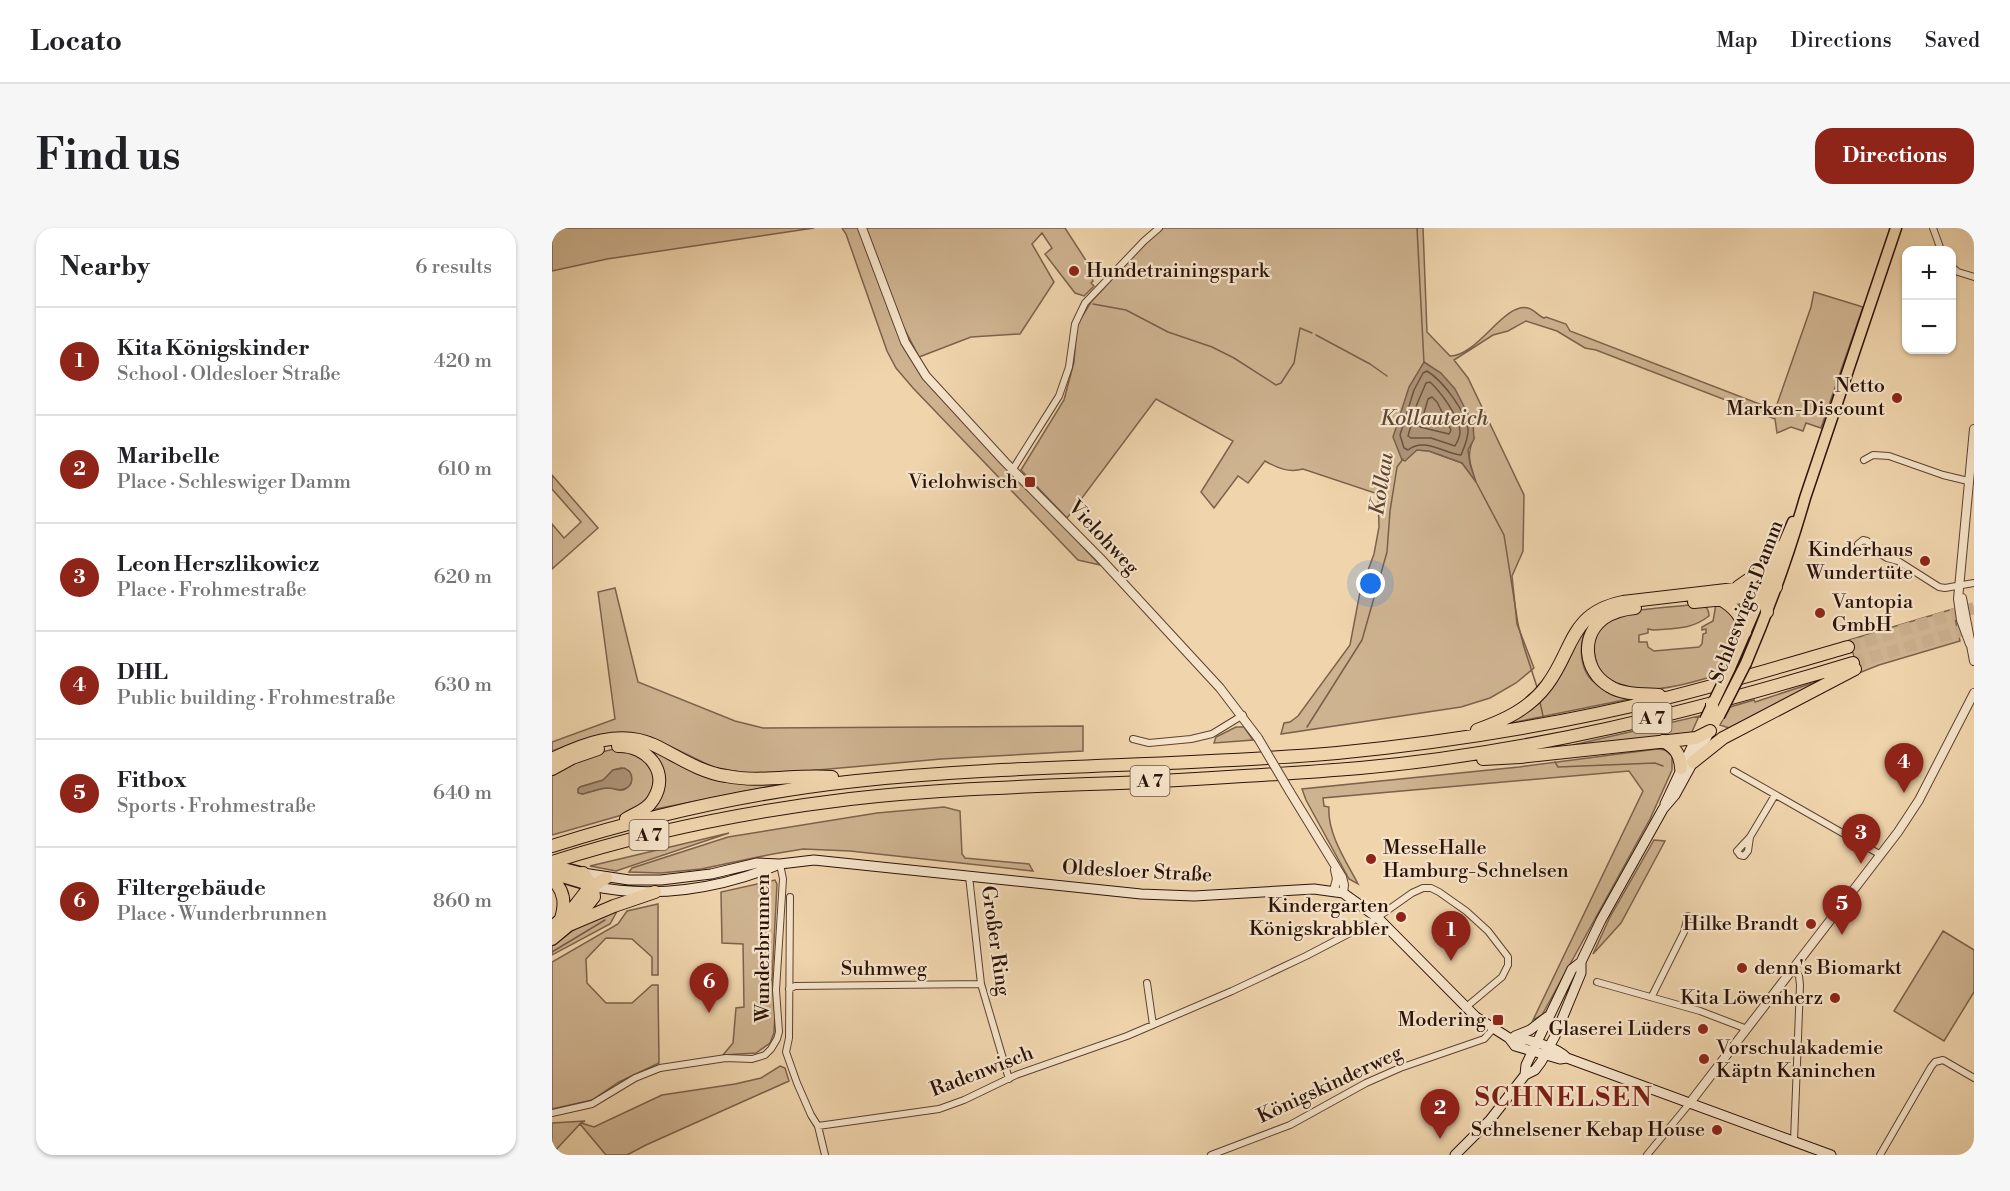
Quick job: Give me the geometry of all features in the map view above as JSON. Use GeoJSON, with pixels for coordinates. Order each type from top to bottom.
{"type":"FeatureCollection","features":[{"type":"Feature","properties":{"kind":"highway"},"geometry":{"type":"LineString","coordinates":[[1735,589],[1758,573],[1781,547]]}},
{"type":"Feature","properties":{"kind":"highway"},"geometry":{"type":"LineString","coordinates":[[1452,740],[1506,719],[1532,702],[1551,680],[1576,630],[1589,617],[1605,607],[1623,602],[1752,587],[1762,594],[1767,604],[1767,612]]}},
{"type":"Feature","properties":{"kind":"highway"},"geometry":{"type":"LineString","coordinates":[[1672,696],[1629,693],[1603,682],[1593,670],[1588,657],[1592,632],[1606,617],[1621,610],[1749,597],[1776,587]]}},
{"type":"Feature","properties":{"kind":"highway"},"geometry":{"type":"LineString","coordinates":[[1720,599],[1736,610],[1741,617],[1745,632]]}},
{"type":"Feature","properties":{"kind":"highway","name":"A 7"},"geometry":{"type":"LineString","coordinates":[[552,846],[679,810],[795,789],[856,781],[950,773],[1262,759],[1452,740],[1563,720],[1672,696],[1848,647]]}},
{"type":"Feature","properties":{"kind":"highway","name":"A 7"},"geometry":{"type":"LineString","coordinates":[[556,862],[646,836],[735,816],[852,799],[951,790],[1289,774],[1448,757],[1621,726],[1854,666],[1732,732],[1693,762]]}},
{"type":"Feature","properties":{"kind":"highway"},"geometry":{"type":"LineString","coordinates":[[1448,757],[1476,759],[1520,757],[1696,738],[1703,736],[1712,722],[1712,703]]}},
{"type":"Feature","properties":{"kind":"highway"},"geometry":{"type":"LineString","coordinates":[[1712,722],[1723,732],[1732,732]]}},
{"type":"Feature","properties":{"kind":"highway"},"geometry":{"type":"LineString","coordinates":[[552,759],[594,742],[627,738],[652,744],[697,767],[723,776],[755,780],[829,777],[856,781]]}},
{"type":"Feature","properties":{"kind":"highway"},"geometry":{"type":"LineString","coordinates":[[1663,741],[1677,752],[1681,768]]}},
{"type":"Feature","properties":{"kind":"highway"},"geometry":{"type":"LineString","coordinates":[[552,769],[585,753],[611,746],[638,748],[649,756],[658,776],[658,786],[653,800],[645,809],[610,828]]}},
{"type":"Feature","properties":{"kind":"highway","name":"A 7"},"geometry":{"type":"LineString","coordinates":[[951,790],[1070,767]]}},
{"type":"Feature","properties":{"kind":"highway","name":"A 7"},"geometry":{"type":"LineString","coordinates":[[950,773],[1072,784]]}},
{"type":"Feature","properties":{"kind":"highway"},"geometry":{"type":"LineString","coordinates":[[560,924],[582,914],[595,894],[583,873]]}},
{"type":"Feature","properties":{"kind":"highway"},"geometry":{"type":"LineString","coordinates":[[592,886],[606,878]]}},
{"type":"Feature","properties":{"kind":"highway"},"geometry":{"type":"LineString","coordinates":[[552,879],[564,898],[560,924],[552,939]]}},
{"type":"Feature","properties":{"kind":"highway"},"geometry":{"type":"LineString","coordinates":[[560,924],[655,892]]}},
{"type":"Feature","properties":{"kind":"main road","name":"Schleswiger Damm"},"geometry":{"type":"LineString","coordinates":[[1663,809],[1675,795],[1712,722],[1746,663],[1767,612],[1896,228]]}},
{"type":"Feature","properties":{"kind":"main road","name":"Schleswiger Damm"},"geometry":{"type":"LineString","coordinates":[[1712,703],[1730,668],[1781,547],[1805,498]]}},
{"type":"Feature","properties":{"kind":"main road","name":"Schleswiger Damm"},"geometry":{"type":"LineString","coordinates":[[1455,1155],[1490,1120],[1525,1075],[1535,1070],[1547,1051],[1581,973],[1581,962],[1601,920],[1663,809],[1696,738]]}},
{"type":"Feature","properties":{"kind":"main road","name":"Oldesloer Straße"},"geometry":{"type":"LineString","coordinates":[[556,862],[583,873],[606,878],[639,880],[668,880],[711,874],[757,863],[780,864],[814,860],[1173,896],[1314,889],[1339,892]]}},
{"type":"Feature","properties":{"kind":"main road","name":"Oldesloer Straße"},"geometry":{"type":"LineString","coordinates":[[552,874],[592,886],[655,892],[717,884],[758,873],[780,864]]}},
{"type":"Feature","properties":{"kind":"main road"},"geometry":{"type":"LineString","coordinates":[[1339,892],[1378,918],[1465,1008],[1493,1029],[1511,1037],[1515,1046],[1563,1053],[1567,1058],[1830,1155]]}},
{"type":"Feature","properties":{"kind":"main road","name":"Schleswiger Damm"},"geometry":{"type":"LineString","coordinates":[[1525,1075],[1526,1065],[1572,969],[1581,962]]}},
{"type":"Feature","properties":{"kind":"main road"},"geometry":{"type":"LineString","coordinates":[[1511,1037],[1530,1030],[1551,1013]]}},
{"type":"Feature","properties":{"kind":"street","name":"Vielohweg"},"geometry":{"type":"LineString","coordinates":[[862,228],[898,325],[914,358],[942,393],[1100,558],[1242,715],[1344,882],[1339,892]]}},
{"type":"Feature","properties":{"kind":"street"},"geometry":{"type":"LineString","coordinates":[[1013,469],[1059,396],[1070,367],[1075,324],[1085,303],[1159,228]]}},
{"type":"Feature","properties":{"kind":"street"},"geometry":{"type":"LineString","coordinates":[[1933,228],[1940,246]]}},
{"type":"Feature","properties":{"kind":"street"},"geometry":{"type":"LineString","coordinates":[[1956,270],[1974,277]]}},
{"type":"Feature","properties":{"kind":"street"},"geometry":{"type":"LineString","coordinates":[[1974,429],[1960,586],[1974,661]]}},
{"type":"Feature","properties":{"kind":"street"},"geometry":{"type":"LineString","coordinates":[[1864,460],[1873,455],[1888,456],[1968,481]]}},
{"type":"Feature","properties":{"kind":"street"},"geometry":{"type":"LineString","coordinates":[[1874,550],[1887,558],[1898,561],[1935,585],[1945,588],[1974,583]]}},
{"type":"Feature","properties":{"kind":"street"},"geometry":{"type":"LineString","coordinates":[[1647,1155],[1689,1104],[1898,832],[1919,800],[1974,693]]}},
{"type":"Feature","properties":{"kind":"street"},"geometry":{"type":"LineString","coordinates":[[1133,739],[1149,743],[1191,739],[1212,734],[1242,715]]}},
{"type":"Feature","properties":{"kind":"street"},"geometry":{"type":"LineString","coordinates":[[1734,771],[1881,855]]}},
{"type":"Feature","properties":{"kind":"street"},"geometry":{"type":"LineString","coordinates":[[1750,837],[1775,795]]}},
{"type":"Feature","properties":{"kind":"street","name":"Wunderbrunnen"},"geometry":{"type":"LineString","coordinates":[[552,1113],[592,1104],[634,1078],[660,1068],[726,1058],[752,1059],[771,1049],[777,1039],[779,1028],[776,990],[783,879],[780,864]]}},
{"type":"Feature","properties":{"kind":"street","name":"Großer Ring"},"geometry":{"type":"LineString","coordinates":[[969,876],[981,984],[1009,1079]]}},
{"type":"Feature","properties":{"kind":"street"},"geometry":{"type":"LineString","coordinates":[[1378,918],[1418,890],[1429,888],[1443,894],[1488,931],[1506,952],[1508,965],[1502,977],[1465,1008]]}},
{"type":"Feature","properties":{"kind":"street"},"geometry":{"type":"LineString","coordinates":[[790,897],[789,1038],[786,1052],[797,1083],[818,1126],[825,1155]]}},
{"type":"Feature","properties":{"kind":"street"},"geometry":{"type":"LineString","coordinates":[[1652,996],[1684,932],[1688,915]]}},
{"type":"Feature","properties":{"kind":"street","name":"Radenwisch"},"geometry":{"type":"LineString","coordinates":[[818,1126],[939,1109],[964,1100],[1043,1065],[1153,1025],[1306,956],[1378,918]]}},
{"type":"Feature","properties":{"kind":"street"},"geometry":{"type":"LineString","coordinates":[[1793,969],[1799,976],[1800,985],[1794,1141]]}},
{"type":"Feature","properties":{"kind":"street"},"geometry":{"type":"LineString","coordinates":[[1597,982],[1700,1011],[1747,1029]]}},
{"type":"Feature","properties":{"kind":"street"},"geometry":{"type":"LineString","coordinates":[[1147,983],[1153,1025]]}},
{"type":"Feature","properties":{"kind":"street","name":"Suhmweg"},"geometry":{"type":"LineString","coordinates":[[789,989],[795,986],[981,984]]}},
{"type":"Feature","properties":{"kind":"street","name":"Königskinderweg"},"geometry":{"type":"LineString","coordinates":[[1211,1155],[1290,1125],[1366,1083],[1400,1068],[1484,1039],[1493,1029]]}},
{"type":"Feature","properties":{"kind":"street"},"geometry":{"type":"LineString","coordinates":[[1880,1155],[1935,1062],[1943,1060],[1974,1078]]}},
{"type":"Feature","properties":{"kind":"shaded area"},"geometry":{"type":"Polygon","coordinates":[[[552,228],[814,228],[607,259],[552,271],[552,228]]]}},
{"type":"Feature","properties":{"kind":"shaded area"},"geometry":{"type":"Polygon","coordinates":[[[842,228],[859,228],[902,344],[923,378],[1100,565],[1078,560],[896,368],[887,351],[842,228]]]}},
{"type":"Feature","properties":{"kind":"shaded area"},"geometry":{"type":"Polygon","coordinates":[[[866,228],[1065,228],[1087,262],[1093,281],[1091,283],[1094,286],[1084,296],[1075,293],[1045,254],[1052,248],[1042,233],[1032,244],[1054,282],[1020,334],[971,337],[919,357],[902,324],[866,228]]]}},
{"type":"Feature","properties":{"kind":"shaded area"},"geometry":{"type":"Polygon","coordinates":[[[1163,228],[1423,228],[1427,332],[1450,356],[1471,348],[1510,313],[1519,308],[1528,308],[1544,318],[1566,324],[1570,331],[1775,410],[1811,307],[1814,292],[1863,307],[1821,428],[1806,423],[1803,431],[1791,427],[1777,433],[1775,419],[1596,350],[1585,348],[1557,331],[1526,321],[1508,331],[1493,335],[1454,360],[1468,378],[1524,495],[1523,551],[1512,576],[1517,624],[1534,668],[1516,683],[1490,698],[1461,707],[1281,734],[1284,723],[1298,716],[1350,645],[1360,592],[1374,554],[1379,527],[1378,494],[1303,469],[1283,469],[1265,461],[1248,483],[1238,476],[1214,508],[1201,492],[1233,441],[1156,399],[1067,518],[1021,470],[1064,400],[1074,362],[1077,325],[1091,302],[1145,243],[1163,228]],[[1474,438],[1417,450],[1429,451],[1462,463],[1475,480],[1470,459],[1470,449],[1474,438]]]}},
{"type":"Feature","properties":{"kind":"shaded area"},"geometry":{"type":"Polygon","coordinates":[[[552,475],[598,528],[552,569],[552,524],[564,538],[581,522],[552,489],[552,475]]]}},
{"type":"Feature","properties":{"kind":"shaded area"},"geometry":{"type":"Polygon","coordinates":[[[615,588],[638,682],[735,721],[763,728],[1083,726],[1083,751],[941,759],[773,774],[715,768],[651,737],[623,733],[576,742],[552,751],[552,742],[615,719],[598,592],[615,588]]]}},
{"type":"Feature","properties":{"kind":"shaded area"},"geometry":{"type":"Polygon","coordinates":[[[1701,604],[1705,606],[1709,614],[1702,621],[1682,628],[1648,629],[1648,633],[1639,635],[1639,642],[1647,642],[1648,647],[1654,651],[1699,647],[1702,644],[1703,634],[1706,633],[1706,629],[1702,630],[1702,627],[1713,621],[1716,604],[1732,612],[1739,628],[1720,674],[1685,684],[1645,690],[1626,688],[1610,681],[1599,669],[1594,649],[1595,640],[1601,628],[1611,619],[1642,610],[1701,604]]]}},
{"type":"Feature","properties":{"kind":"shaded area"},"geometry":{"type":"Polygon","coordinates":[[[1953,609],[1960,641],[1859,673],[1849,640],[1953,609]]]}},
{"type":"Feature","properties":{"kind":"shaded area"},"geometry":{"type":"Polygon","coordinates":[[[1588,625],[1581,649],[1583,665],[1591,680],[1613,691],[1639,697],[1501,725],[1524,712],[1573,641],[1588,625]]]}},
{"type":"Feature","properties":{"kind":"shaded area"},"geometry":{"type":"Polygon","coordinates":[[[1834,676],[1729,728],[1720,725],[1730,707],[1754,700],[1755,702],[1834,676]]]}},
{"type":"Feature","properties":{"kind":"shaded area"},"geometry":{"type":"Polygon","coordinates":[[[1699,716],[1691,734],[1573,745],[1699,716]]]}},
{"type":"Feature","properties":{"kind":"shaded area"},"geometry":{"type":"Polygon","coordinates":[[[1236,727],[1244,727],[1253,740],[1214,743],[1216,737],[1236,727]]]}},
{"type":"Feature","properties":{"kind":"shaded area"},"geometry":{"type":"Polygon","coordinates":[[[635,743],[747,783],[776,785],[651,810],[663,785],[635,743]]]}},
{"type":"Feature","properties":{"kind":"shaded area"},"geometry":{"type":"Polygon","coordinates":[[[614,749],[639,753],[655,776],[651,798],[629,813],[552,835],[552,772],[593,754],[614,749]],[[621,768],[613,770],[604,780],[580,787],[579,793],[605,788],[623,790],[631,783],[629,771],[621,768]]]}},
{"type":"Feature","properties":{"kind":"shaded area"},"geometry":{"type":"Polygon","coordinates":[[[1657,749],[1665,750],[1672,756],[1672,770],[1650,819],[1542,1015],[1533,1020],[1643,791],[1629,771],[1323,798],[1324,806],[1329,807],[1334,837],[1358,884],[1349,879],[1302,789],[1519,767],[1657,749]]]}},
{"type":"Feature","properties":{"kind":"shaded area"},"geometry":{"type":"Polygon","coordinates":[[[944,807],[960,811],[962,854],[965,858],[1029,864],[1033,871],[850,851],[803,849],[701,869],[661,873],[629,872],[632,868],[728,837],[877,813],[944,807]]]}},
{"type":"Feature","properties":{"kind":"shaded area"},"geometry":{"type":"Polygon","coordinates":[[[729,833],[616,871],[590,866],[729,833]]]}},
{"type":"Feature","properties":{"kind":"shaded area"},"geometry":{"type":"Polygon","coordinates":[[[1654,840],[1665,841],[1621,923],[1593,954],[1610,917],[1654,840]]]}},
{"type":"Feature","properties":{"kind":"shaded area"},"geometry":{"type":"Polygon","coordinates":[[[775,880],[777,884],[772,980],[774,1033],[770,1043],[756,1053],[723,1055],[733,1043],[736,1008],[744,1007],[743,944],[722,943],[721,892],[775,880]]]}},
{"type":"Feature","properties":{"kind":"shaded area"},"geometry":{"type":"Polygon","coordinates":[[[658,904],[658,975],[652,975],[652,957],[632,939],[606,938],[586,959],[587,983],[606,1003],[632,1003],[652,985],[658,985],[659,1063],[619,1082],[592,1100],[552,1109],[552,962],[618,924],[627,911],[658,904]]]}},
{"type":"Feature","properties":{"kind":"shaded area"},"geometry":{"type":"Polygon","coordinates":[[[620,906],[610,924],[552,955],[552,946],[582,924],[620,906]]]}},
{"type":"Feature","properties":{"kind":"shaded area"},"geometry":{"type":"Polygon","coordinates":[[[1943,931],[1974,950],[1974,992],[1944,1041],[1894,1011],[1943,931]]]}},
{"type":"Feature","properties":{"kind":"shaded area"},"geometry":{"type":"Polygon","coordinates":[[[780,1066],[785,1068],[789,1081],[627,1155],[606,1155],[580,1124],[552,1154],[552,1123],[585,1121],[581,1123],[594,1127],[662,1095],[761,1078],[780,1066]]]}},
{"type":"Feature","properties":{"kind":"water","name":"Kollauteich"},"geometry":{"type":"Polygon","coordinates":[[[1424,362],[1441,373],[1455,389],[1473,424],[1474,439],[1468,450],[1476,482],[1462,463],[1429,451],[1417,450],[1405,461],[1402,460],[1393,437],[1409,387],[1424,362]]]}},
{"type":"Feature","properties":{"kind":"water"},"geometry":{"type":"Polygon","coordinates":[[[624,768],[630,772],[632,778],[628,787],[622,790],[606,788],[583,794],[578,793],[580,787],[603,780],[613,770],[624,768]]]}},
{"type":"Feature","properties":{"kind":"waterway","name":"Kollau"},"geometry":{"type":"LineString","coordinates":[[1417,228],[1424,363]]}},
{"type":"Feature","properties":{"kind":"waterway"},"geometry":{"type":"LineString","coordinates":[[1093,304],[1126,310],[1168,332],[1212,347],[1276,385],[1281,383],[1294,363],[1300,328],[1312,333]]}},
{"type":"Feature","properties":{"kind":"waterway"},"geometry":{"type":"LineString","coordinates":[[1316,335],[1370,364],[1387,376]]}},
{"type":"Feature","properties":{"kind":"waterway","name":"Kollau"},"geometry":{"type":"LineString","coordinates":[[1307,727],[1362,640],[1387,552],[1390,511],[1397,467],[1403,459]]}},
{"type":"Feature","properties":{"kind":"waterway"},"geometry":{"type":"LineString","coordinates":[[1476,482],[1504,535],[1518,624],[1537,687]]}},
{"type":"Feature","properties":{"kind":"waterway"},"geometry":{"type":"LineString","coordinates":[[1540,702],[1543,716]]}},
{"type":"Feature","properties":{"kind":"waterway"},"geometry":{"type":"LineString","coordinates":[[1555,762],[1558,767],[1655,763],[1663,766]]}},
{"type":"Feature","properties":{"kind":"waterway"},"geometry":{"type":"LineString","coordinates":[[552,952],[605,920]]}},
{"type":"Feature","properties":{"kind":"tunnel"},"geometry":{"type":"LineString","coordinates":[[1848,647],[1974,608]]}},
{"type":"Feature","properties":{"kind":"tunnel"},"geometry":{"type":"LineString","coordinates":[[1853,663],[1974,627]]}},
{"type":"Feature","properties":{"kind":"place","name":"Hundetrainingspark"},"geometry":{"type":"Point","coordinates":[1074,271]}},
{"type":"Feature","properties":{"kind":"place","name":"Netto Marken-Discount"},"geometry":{"type":"Point","coordinates":[1897,398]}},
{"type":"Feature","properties":{"kind":"place","name":"Vielohwisch"},"geometry":{"type":"Point","coordinates":[1030,482]}},
{"type":"Feature","properties":{"kind":"place","name":"Kinderhaus Wundertüte"},"geometry":{"type":"Point","coordinates":[1925,561]}},
{"type":"Feature","properties":{"kind":"place","name":"Vantopia GmbH"},"geometry":{"type":"Point","coordinates":[1820,613]}},
{"type":"Feature","properties":{"kind":"place","name":"DHL"},"geometry":{"type":"Point","coordinates":[1904,793]}},
{"type":"Feature","properties":{"kind":"place","name":"MesseHalle Hamburg-Schnelsen"},"geometry":{"type":"Point","coordinates":[1371,859]}},
{"type":"Feature","properties":{"kind":"place","name":"Leon Herszlikowicz"},"geometry":{"type":"Point","coordinates":[1861,864]}},
{"type":"Feature","properties":{"kind":"place","name":"Kindergarten Königskrabbler"},"geometry":{"type":"Point","coordinates":[1401,917]}},
{"type":"Feature","properties":{"kind":"place","name":"Hilke Brandt"},"geometry":{"type":"Point","coordinates":[1811,924]}},
{"type":"Feature","properties":{"kind":"place","name":"Fitbox"},"geometry":{"type":"Point","coordinates":[1842,935]}},
{"type":"Feature","properties":{"kind":"place","name":"Kita Königskinder"},"geometry":{"type":"Point","coordinates":[1451,961]}},
{"type":"Feature","properties":{"kind":"place","name":"denn's Biomarkt"},"geometry":{"type":"Point","coordinates":[1742,968]}},
{"type":"Feature","properties":{"kind":"place","name":"Kita Löwenherz"},"geometry":{"type":"Point","coordinates":[1835,998]}},
{"type":"Feature","properties":{"kind":"place","name":"Filtergebäude"},"geometry":{"type":"Point","coordinates":[709,1013]}},
{"type":"Feature","properties":{"kind":"place","name":"Modering"},"geometry":{"type":"Point","coordinates":[1498,1020]}},
{"type":"Feature","properties":{"kind":"place","name":"Glaserei Lüders"},"geometry":{"type":"Point","coordinates":[1703,1029]}},
{"type":"Feature","properties":{"kind":"place","name":"Vorschulakademie Käptn Kaninchen"},"geometry":{"type":"Point","coordinates":[1704,1059]}},
{"type":"Feature","properties":{"kind":"place","name":"Schnelsener Kebap House"},"geometry":{"type":"Point","coordinates":[1717,1130]}},
{"type":"Feature","properties":{"kind":"place","name":"Maribelle"},"geometry":{"type":"Point","coordinates":[1440,1139]}},
{"type":"Feature","properties":{"kind":"district","name":"SCHNELSEN"},"geometry":{"type":"Point","coordinates":[1564,1098]}}]}
